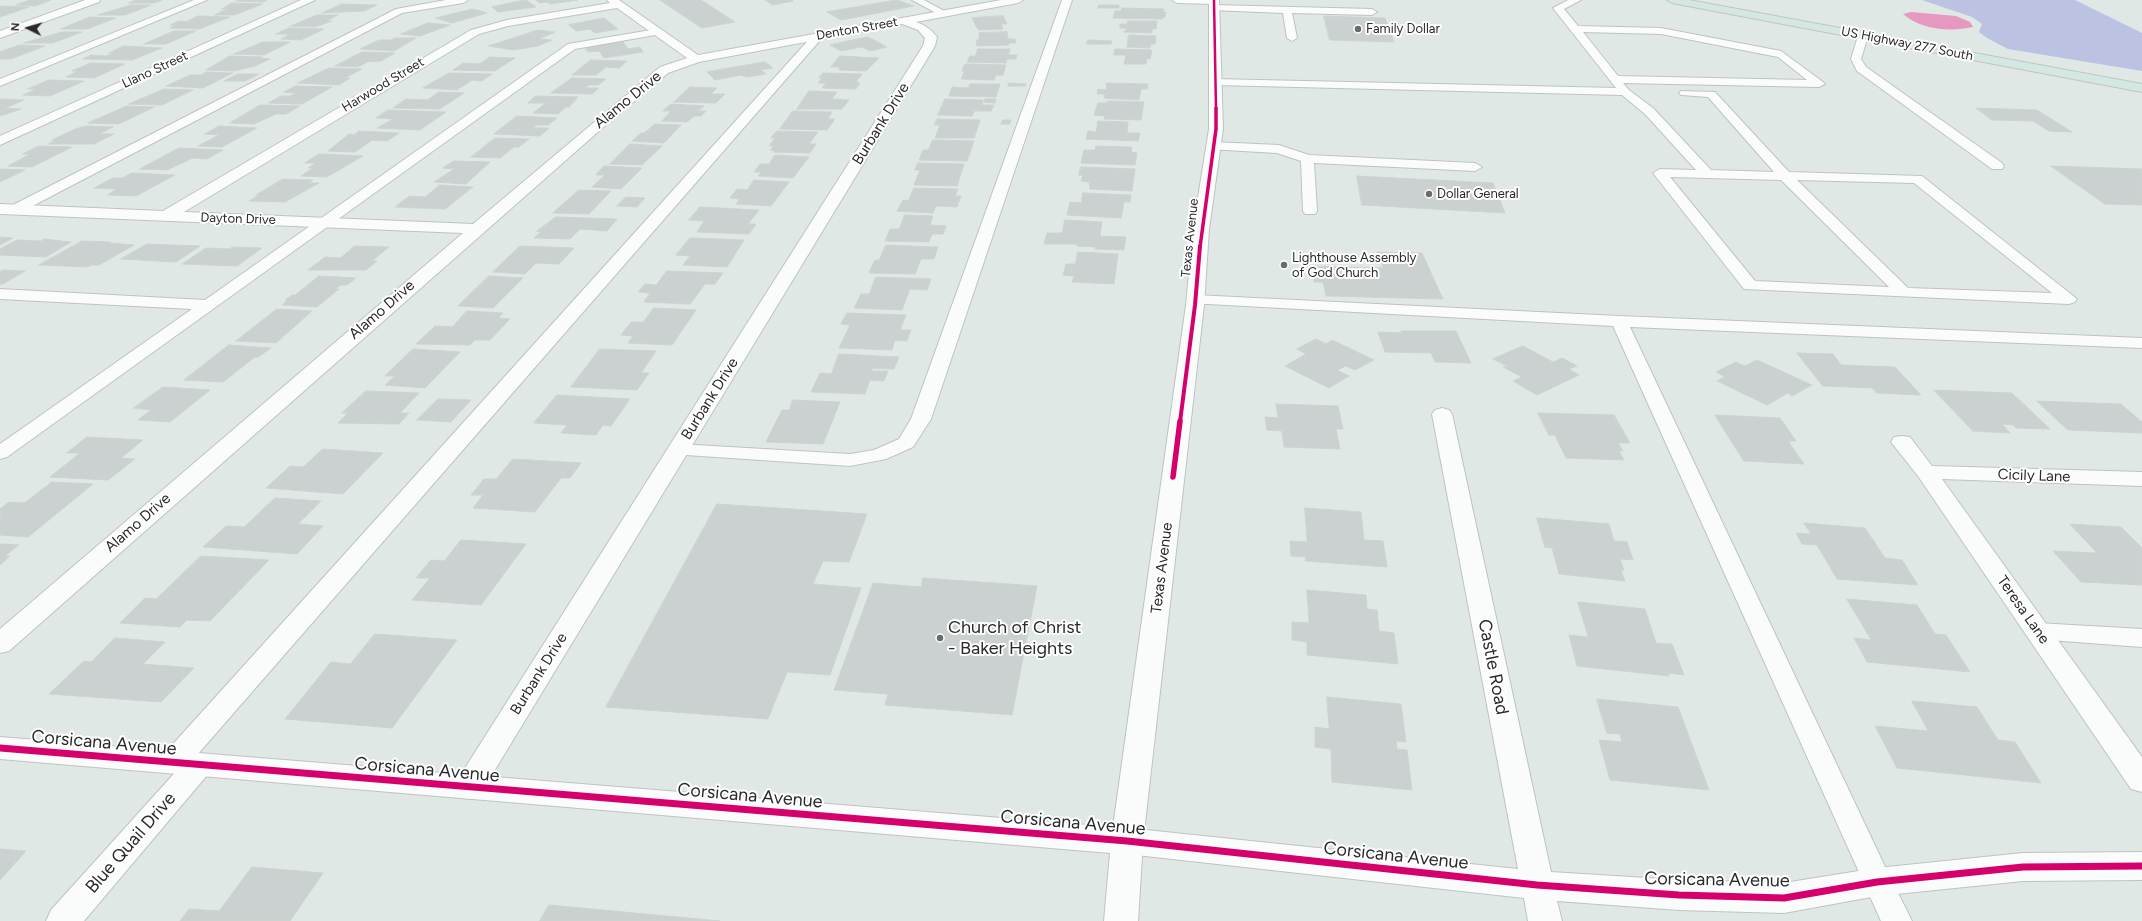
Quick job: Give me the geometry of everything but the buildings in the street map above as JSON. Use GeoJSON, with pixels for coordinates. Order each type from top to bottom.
{"type":"FeatureCollection","features":[{"type":"Feature","properties":{"kind":"highway","name":"US Highway 277 South"},"geometry":{"type":"LineString","coordinates":[[1672,0],[2142,88]]}},
{"type":"Feature","properties":{"kind":"street"},"geometry":{"type":"LineString","coordinates":[[0,35],[95,0]]}},
{"type":"Feature","properties":{"kind":"street","name":"Llano Street"},"geometry":{"type":"LineString","coordinates":[[0,141],[310,0]]}},
{"type":"Feature","properties":{"kind":"street","name":"Denton Street"},"geometry":{"type":"LineString","coordinates":[[696,59],[1018,0]]}},
{"type":"Feature","properties":{"kind":"street"},"geometry":{"type":"LineString","coordinates":[[1177,0],[1214,3]]}},
{"type":"Feature","properties":{"kind":"street"},"geometry":{"type":"LineString","coordinates":[[616,3],[696,59]]}},
{"type":"Feature","properties":{"kind":"street","name":"Harwood Street"},"geometry":{"type":"LineString","coordinates":[[166,216],[475,32],[507,23],[616,3]]}},
{"type":"Feature","properties":{"kind":"street","name":"Texas Avenue"},"geometry":{"type":"LineString","coordinates":[[1121,921],[1127,841],[1195,300],[1201,229],[1216,129],[1214,3]]}},
{"type":"Feature","properties":{"kind":"street","name":"Burbank Drive"},"geometry":{"type":"LineString","coordinates":[[468,787],[929,46],[931,37],[922,28],[903,21]]}},
{"type":"Feature","properties":{"kind":"street","name":"Alamo Drive"},"geometry":{"type":"LineString","coordinates":[[0,644],[475,229],[664,70],[696,59]]}},
{"type":"Feature","properties":{"kind":"street","name":"Dayton Drive"},"geometry":{"type":"LineString","coordinates":[[0,209],[475,229]]}},
{"type":"Feature","properties":{"kind":"street","name":"Castle Road"},"geometry":{"type":"LineString","coordinates":[[1442,414],[1545,921]]}},
{"type":"Feature","properties":{"kind":"street","name":"Teresa Lane"},"geometry":{"type":"LineString","coordinates":[[1902,442],[1926,472],[2142,780]]}},
{"type":"Feature","properties":{"kind":"street","name":"Cicily Lane"},"geometry":{"type":"LineString","coordinates":[[1926,472],[2142,479]]}},
{"type":"Feature","properties":{"kind":"street","name":"Corsicana Avenue"},"geometry":{"type":"LineString","coordinates":[[0,748],[1127,841],[1537,885],[1679,895],[1784,898],[1877,882],[2023,868],[2142,866]]}},
{"type":"Feature","properties":{"kind":"street","name":"Blue Quail Drive"},"geometry":{"type":"LineString","coordinates":[[64,921],[186,764]]}},
{"type":"Feature","properties":{"kind":"lane"},"geometry":{"type":"LineString","coordinates":[[0,83],[202,0]]}},
{"type":"Feature","properties":{"kind":"lane"},"geometry":{"type":"LineString","coordinates":[[16,209],[399,11],[463,0]]}},
{"type":"Feature","properties":{"kind":"lane"},"geometry":{"type":"LineString","coordinates":[[917,0],[943,13]]}},
{"type":"Feature","properties":{"kind":"lane"},"geometry":{"type":"LineString","coordinates":[[678,450],[850,460],[879,455],[906,443],[921,419],[1067,0]]}},
{"type":"Feature","properties":{"kind":"lane"},"geometry":{"type":"LineString","coordinates":[[1576,0],[1558,8],[1625,92],[1649,110],[1707,174]]}},
{"type":"Feature","properties":{"kind":"lane"},"geometry":{"type":"LineString","coordinates":[[1214,3],[1287,10],[1372,12]]}},
{"type":"Feature","properties":{"kind":"lane"},"geometry":{"type":"LineString","coordinates":[[1287,10],[1292,38]]}},
{"type":"Feature","properties":{"kind":"lane"},"geometry":{"type":"LineString","coordinates":[[1574,29],[1661,31],[1781,54],[1819,84],[1614,79]]}},
{"type":"Feature","properties":{"kind":"lane"},"geometry":{"type":"LineString","coordinates":[[0,453],[572,46],[657,32]]}},
{"type":"Feature","properties":{"kind":"lane"},"geometry":{"type":"LineString","coordinates":[[186,764],[818,36]]}},
{"type":"Feature","properties":{"kind":"lane"},"geometry":{"type":"LineString","coordinates":[[1863,36],[1856,59],[1861,69],[1997,166]]}},
{"type":"Feature","properties":{"kind":"lane"},"geometry":{"type":"LineString","coordinates":[[1215,82],[1648,92]]}},
{"type":"Feature","properties":{"kind":"lane"},"geometry":{"type":"LineString","coordinates":[[1672,93],[1710,94],[1785,176],[1903,292]]}},
{"type":"Feature","properties":{"kind":"lane"},"geometry":{"type":"LineString","coordinates":[[1213,146],[1280,149],[1307,159],[1475,168]]}},
{"type":"Feature","properties":{"kind":"lane"},"geometry":{"type":"LineString","coordinates":[[1307,159],[1310,211]]}},
{"type":"Feature","properties":{"kind":"lane"},"geometry":{"type":"LineString","coordinates":[[1660,173],[1785,176],[1917,179],[2069,298],[1750,286],[1660,173]]}},
{"type":"Feature","properties":{"kind":"lane"},"geometry":{"type":"LineString","coordinates":[[0,294],[209,305]]}},
{"type":"Feature","properties":{"kind":"lane"},"geometry":{"type":"LineString","coordinates":[[1195,300],[1619,321],[2142,343]]}},
{"type":"Feature","properties":{"kind":"lane"},"geometry":{"type":"LineString","coordinates":[[1619,321],[1877,882],[1897,921]]}},
{"type":"Feature","properties":{"kind":"lane"},"geometry":{"type":"LineString","coordinates":[[2037,631],[2142,638]]}},
{"type":"Feature","properties":{"kind":"shaded area"},"geometry":{"type":"Polygon","coordinates":[[[1922,0],[2075,0],[2142,33],[2142,71],[2008,49],[1979,32],[1982,24],[1972,17],[1922,0]]]}},
{"type":"Feature","properties":{"kind":"shaded area"},"geometry":{"type":"Polygon","coordinates":[[[1911,12],[1956,16],[1970,22],[1973,27],[1964,29],[1945,29],[1927,26],[1910,19],[1903,14],[1911,12]]]}},
{"type":"Feature","properties":{"kind":"cycle path"},"geometry":{"type":"LineString","coordinates":[[1173,477],[1195,305],[1201,229],[1216,129],[1214,0]]}},
{"type":"Feature","properties":{"kind":"cycle path"},"geometry":{"type":"LineString","coordinates":[[0,748],[1127,841],[1537,885],[1679,895],[1784,898],[1877,882],[2023,867],[2142,866]]}},
{"type":"Feature","properties":{"kind":"place","name":"Family Dollar"},"geometry":{"type":"Point","coordinates":[1358,29]}},
{"type":"Feature","properties":{"kind":"place","name":"Dollar General"},"geometry":{"type":"Point","coordinates":[1429,194]}},
{"type":"Feature","properties":{"kind":"place","name":"Lighthouse Assembly of God Church"},"geometry":{"type":"Point","coordinates":[1284,265]}},
{"type":"Feature","properties":{"kind":"place","name":"Church of Christ - Baker Heights"},"geometry":{"type":"Point","coordinates":[940,638]}}]}
